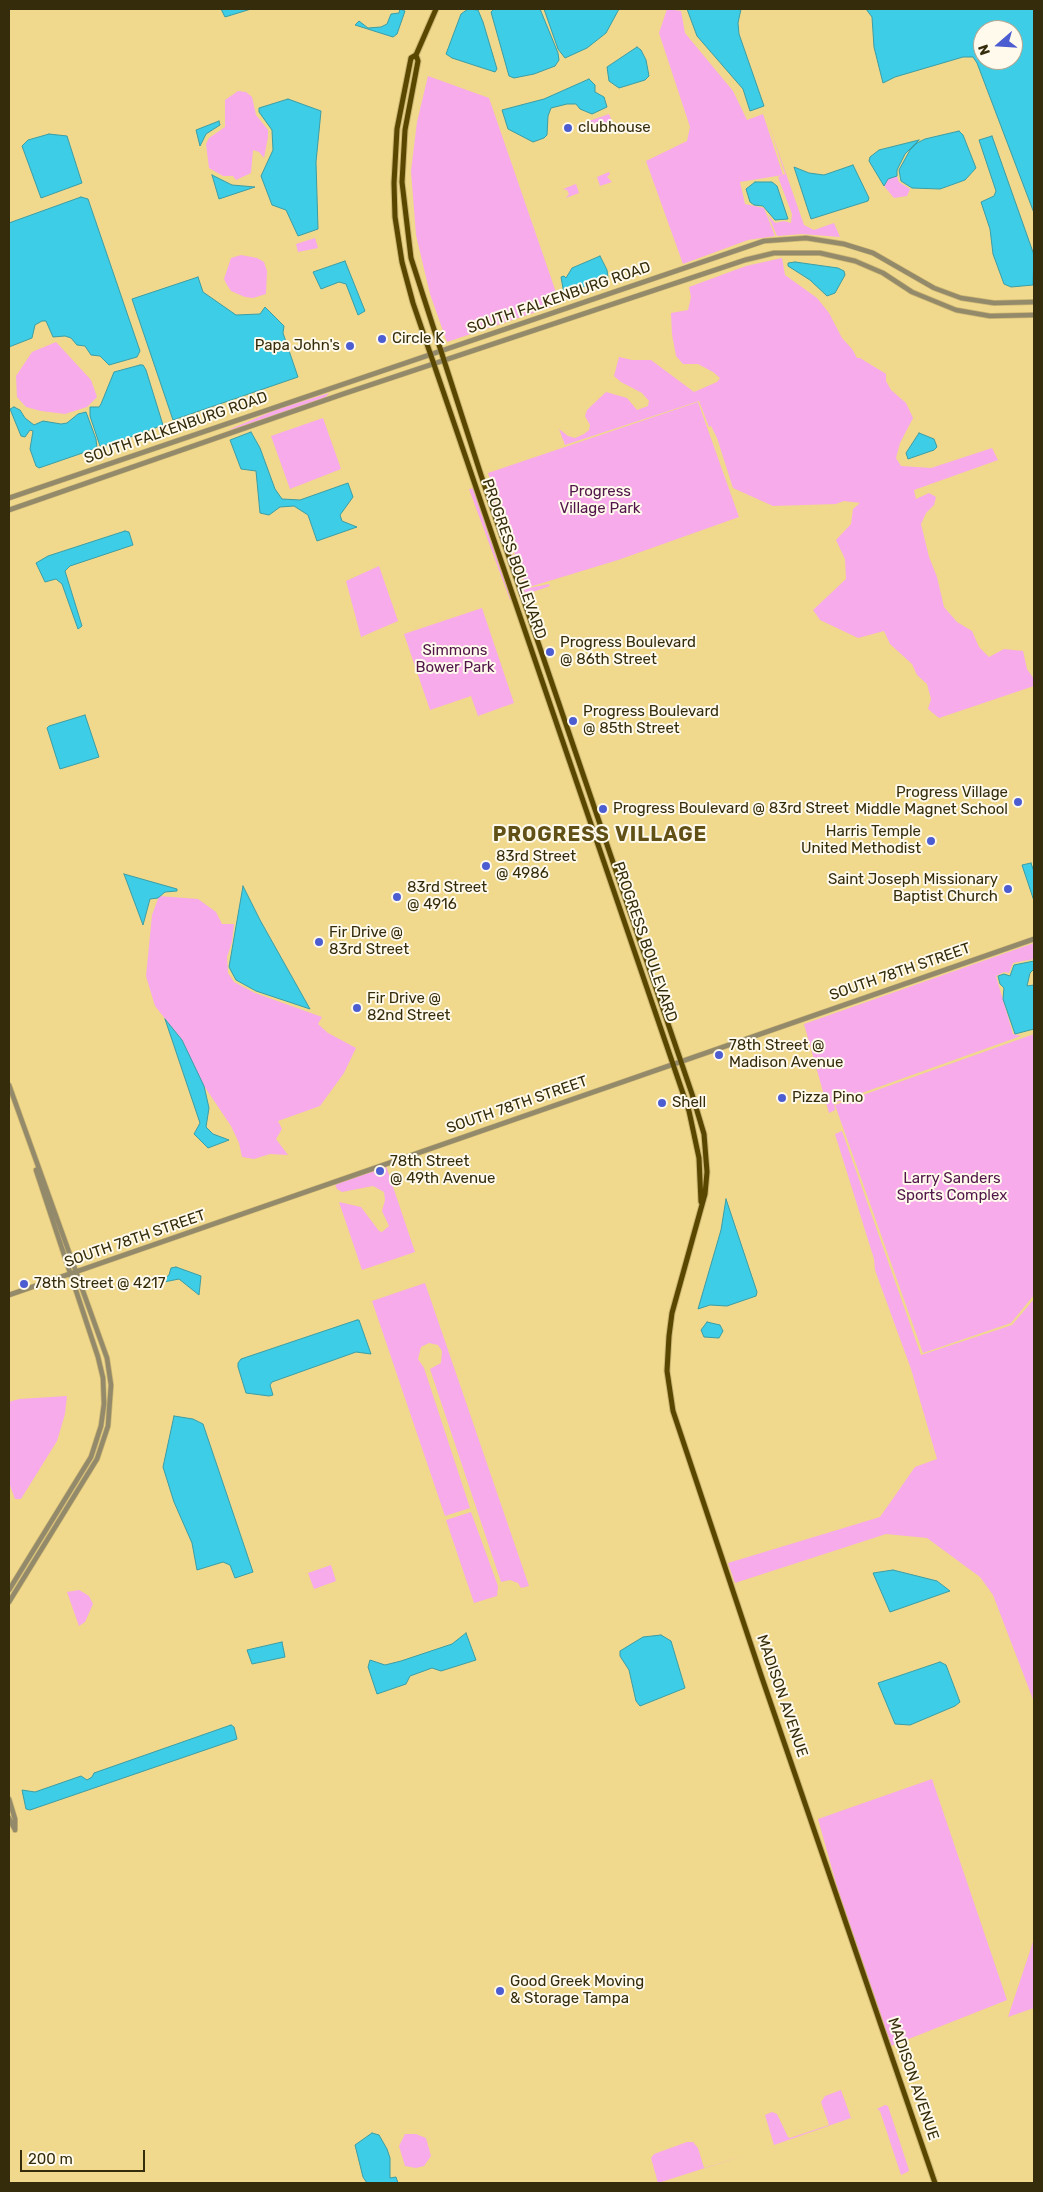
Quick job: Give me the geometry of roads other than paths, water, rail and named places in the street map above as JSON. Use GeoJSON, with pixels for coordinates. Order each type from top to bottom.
{"type":"FeatureCollection","features":[{"type":"Feature","properties":{"kind":"main road","name":"PROGRESS BOULEVARD"},"geometry":{"type":"LineString","coordinates":[[436,9],[416,55],[411,58],[397,129],[394,176],[395,217],[407,283],[674,1064]]}},
{"type":"Feature","properties":{"kind":"main road","name":"PROGRESS BOULEVARD"},"geometry":{"type":"LineString","coordinates":[[416,55],[418,60],[409,105],[403,152],[404,213],[411,258],[518,585],[681,1062]]}},
{"type":"Feature","properties":{"kind":"main road"},"geometry":{"type":"LineString","coordinates":[[490,526],[496,536],[512,581],[518,585],[515,588],[515,601]]}},
{"type":"Feature","properties":{"kind":"main road"},"geometry":{"type":"LineString","coordinates":[[529,642],[537,640]]}},
{"type":"Feature","properties":{"kind":"main road"},"geometry":{"type":"LineString","coordinates":[[641,968],[648,966]]}},
{"type":"Feature","properties":{"kind":"main road","name":"MADISON AVENUE"},"geometry":{"type":"LineString","coordinates":[[681,1062],[704,1134],[706,1188],[670,1324],[667,1371],[673,1411],[761,1675],[935,2183]]}},
{"type":"Feature","properties":{"kind":"main road","name":"MADISON AVENUE"},"geometry":{"type":"LineString","coordinates":[[674,1064],[695,1134],[701,1179],[701,1210]]}},
{"type":"Feature","properties":{"kind":"street","name":"SOUTH FALKENBURG ROAD"},"geometry":{"type":"LineString","coordinates":[[9,498],[764,241],[806,238],[844,244],[873,254],[934,288],[962,298],[994,303],[1034,302]]}},
{"type":"Feature","properties":{"kind":"street","name":"SOUTH FALKENBURG ROAD"},"geometry":{"type":"LineString","coordinates":[[9,510],[745,260],[774,253],[820,253],[855,261],[883,273],[912,292],[956,310],[990,316],[1034,315]]}},
{"type":"Feature","properties":{"kind":"street","name":"SOUTH 78TH STREET"},"geometry":{"type":"LineString","coordinates":[[9,1295],[1034,939]]}},
{"type":"Feature","properties":{"kind":"street"},"geometry":{"type":"LineString","coordinates":[[9,1085],[101,1368],[104,1399],[101,1426],[96,1445],[85,1469],[9,1590]]}},
{"type":"Feature","properties":{"kind":"street"},"geometry":{"type":"LineString","coordinates":[[9,1602],[92,1469],[108,1426],[111,1392],[109,1366],[26,1137]]}},
{"type":"Feature","properties":{"kind":"street"},"geometry":{"type":"LineString","coordinates":[[9,1799],[15,1819],[15,1830],[9,1818]]}},
{"type":"Feature","properties":{"kind":"water"},"geometry":{"type":"Polygon","coordinates":[[[221,9],[251,9],[225,17],[221,9]]]}},
{"type":"Feature","properties":{"kind":"water"},"geometry":{"type":"Polygon","coordinates":[[[400,9],[405,11],[397,34],[393,37],[355,25],[359,21],[368,28],[381,27],[387,24],[391,14],[399,13],[400,9]]]}},
{"type":"Feature","properties":{"kind":"water"},"geometry":{"type":"Polygon","coordinates":[[[468,9],[478,10],[497,69],[495,72],[452,58],[446,54],[461,14],[468,9]]]}},
{"type":"Feature","properties":{"kind":"water"},"geometry":{"type":"Polygon","coordinates":[[[494,9],[540,9],[558,53],[559,60],[555,66],[534,74],[514,78],[509,76],[491,12],[494,9]]]}},
{"type":"Feature","properties":{"kind":"water"},"geometry":{"type":"Polygon","coordinates":[[[544,9],[619,9],[606,33],[587,48],[565,58],[558,49],[544,9]]]}},
{"type":"Feature","properties":{"kind":"water"},"geometry":{"type":"Polygon","coordinates":[[[687,9],[741,9],[738,23],[739,34],[764,106],[750,111],[743,89],[697,36],[687,9]]]}},
{"type":"Feature","properties":{"kind":"water"},"geometry":{"type":"Polygon","coordinates":[[[866,9],[1034,9],[1034,213],[980,70],[1023,70],[1023,20],[973,20],[973,57],[963,57],[895,77],[883,83],[874,47],[872,17],[866,9]]]}},
{"type":"Feature","properties":{"kind":"water"},"geometry":{"type":"Polygon","coordinates":[[[637,47],[641,50],[646,60],[649,76],[645,80],[619,88],[609,81],[607,67],[637,47]]]}},
{"type":"Feature","properties":{"kind":"water"},"geometry":{"type":"Polygon","coordinates":[[[589,79],[595,85],[595,92],[604,97],[607,107],[592,114],[580,109],[576,104],[551,108],[548,116],[547,135],[533,142],[508,129],[502,110],[544,99],[589,79]]]}},
{"type":"Feature","properties":{"kind":"water"},"geometry":{"type":"Polygon","coordinates":[[[288,99],[321,111],[316,162],[318,229],[298,236],[286,210],[272,205],[261,176],[273,150],[272,130],[259,112],[259,108],[288,99]]]}},
{"type":"Feature","properties":{"kind":"water"},"geometry":{"type":"Polygon","coordinates":[[[219,121],[220,125],[206,134],[200,146],[196,130],[219,121]]]}},
{"type":"Feature","properties":{"kind":"water"},"geometry":{"type":"Polygon","coordinates":[[[959,131],[963,135],[976,168],[965,180],[940,189],[912,188],[901,181],[899,170],[910,150],[917,143],[925,139],[959,131]]]}},
{"type":"Feature","properties":{"kind":"water"},"geometry":{"type":"Polygon","coordinates":[[[49,134],[67,136],[82,183],[41,198],[22,146],[28,140],[49,134]]]}},
{"type":"Feature","properties":{"kind":"water"},"geometry":{"type":"Polygon","coordinates":[[[992,136],[1034,255],[1033,285],[1011,287],[1004,284],[993,254],[990,229],[981,202],[994,196],[996,191],[979,140],[992,136]]]}},
{"type":"Feature","properties":{"kind":"water"},"geometry":{"type":"Polygon","coordinates":[[[919,140],[905,154],[897,170],[897,176],[888,179],[884,186],[869,161],[870,157],[879,150],[919,140]]]}},
{"type":"Feature","properties":{"kind":"water"},"geometry":{"type":"Polygon","coordinates":[[[853,165],[869,198],[868,201],[811,219],[794,167],[809,173],[824,175],[853,165]]]}},
{"type":"Feature","properties":{"kind":"water"},"geometry":{"type":"Polygon","coordinates":[[[212,175],[232,185],[255,187],[219,199],[212,175]]]}},
{"type":"Feature","properties":{"kind":"water"},"geometry":{"type":"Polygon","coordinates":[[[755,182],[772,182],[777,186],[788,219],[775,220],[763,206],[754,205],[750,202],[746,189],[755,182]]]}},
{"type":"Feature","properties":{"kind":"water"},"geometry":{"type":"Polygon","coordinates":[[[81,197],[88,199],[140,351],[137,357],[109,365],[100,356],[91,355],[85,346],[77,345],[71,338],[65,336],[53,337],[46,321],[35,325],[32,338],[9,347],[9,223],[81,197]]]}},
{"type":"Feature","properties":{"kind":"water"},"geometry":{"type":"Polygon","coordinates":[[[600,256],[607,270],[608,278],[564,294],[561,277],[564,276],[566,278],[572,268],[600,256]]]}},
{"type":"Feature","properties":{"kind":"water"},"geometry":{"type":"Polygon","coordinates":[[[345,261],[365,311],[358,315],[346,284],[339,282],[321,289],[313,272],[345,261]]]}},
{"type":"Feature","properties":{"kind":"water"},"geometry":{"type":"Polygon","coordinates":[[[795,262],[838,268],[844,271],[845,275],[835,293],[827,296],[810,280],[788,266],[788,263],[795,262]]]}},
{"type":"Feature","properties":{"kind":"water"},"geometry":{"type":"Polygon","coordinates":[[[198,277],[203,292],[236,315],[260,314],[265,307],[284,326],[283,333],[298,377],[173,420],[132,299],[198,277]]]}},
{"type":"Feature","properties":{"kind":"water"},"geometry":{"type":"Polygon","coordinates":[[[143,365],[146,370],[163,425],[112,444],[100,446],[90,416],[90,407],[99,407],[114,372],[143,365]]]}},
{"type":"Feature","properties":{"kind":"water"},"geometry":{"type":"Polygon","coordinates":[[[14,407],[20,410],[25,418],[34,425],[43,421],[67,423],[78,414],[86,412],[96,439],[97,448],[39,468],[36,466],[30,449],[33,431],[30,430],[25,437],[21,436],[10,409],[14,407]]]}},
{"type":"Feature","properties":{"kind":"water"},"geometry":{"type":"Polygon","coordinates":[[[251,432],[260,448],[275,489],[282,499],[300,500],[348,483],[353,497],[340,515],[342,521],[357,527],[317,541],[308,515],[294,506],[280,507],[269,515],[260,513],[256,471],[241,469],[230,440],[251,432]]]}},
{"type":"Feature","properties":{"kind":"water"},"geometry":{"type":"Polygon","coordinates":[[[919,433],[934,439],[937,447],[934,450],[908,459],[906,453],[919,433]]]}},
{"type":"Feature","properties":{"kind":"water"},"geometry":{"type":"Polygon","coordinates":[[[125,531],[129,532],[133,545],[70,566],[65,571],[82,626],[78,629],[62,584],[56,579],[45,582],[36,563],[48,556],[125,531]]]}},
{"type":"Feature","properties":{"kind":"water"},"geometry":{"type":"Polygon","coordinates":[[[85,715],[99,757],[60,769],[47,728],[85,715]]]}},
{"type":"Feature","properties":{"kind":"water"},"geometry":{"type":"Polygon","coordinates":[[[1031,863],[1034,872],[1034,901],[1022,865],[1031,863]]]}},
{"type":"Feature","properties":{"kind":"water"},"geometry":{"type":"Polygon","coordinates":[[[124,874],[177,889],[177,891],[165,892],[158,898],[150,899],[143,925],[124,874]]]}},
{"type":"Feature","properties":{"kind":"water"},"geometry":{"type":"Polygon","coordinates":[[[243,886],[310,1009],[256,991],[236,980],[229,967],[243,886]]]}},
{"type":"Feature","properties":{"kind":"water"},"geometry":{"type":"Polygon","coordinates":[[[1034,961],[1034,969],[1030,973],[1027,986],[1034,985],[1034,1029],[1015,1034],[1003,999],[1004,988],[1000,984],[998,976],[1004,974],[1010,976],[1014,965],[1034,961]]]}},
{"type":"Feature","properties":{"kind":"water"},"geometry":{"type":"Polygon","coordinates":[[[165,1019],[182,1040],[204,1086],[209,1108],[206,1127],[213,1134],[229,1140],[208,1148],[194,1134],[200,1123],[165,1019]]]}},
{"type":"Feature","properties":{"kind":"water"},"geometry":{"type":"Polygon","coordinates":[[[726,1199],[757,1292],[756,1296],[727,1306],[710,1305],[698,1309],[721,1230],[726,1199]]]}},
{"type":"Feature","properties":{"kind":"water"},"geometry":{"type":"Polygon","coordinates":[[[176,1267],[201,1276],[199,1295],[179,1279],[164,1282],[171,1268],[176,1267]]]}},
{"type":"Feature","properties":{"kind":"water"},"geometry":{"type":"Polygon","coordinates":[[[359,1320],[371,1354],[356,1352],[272,1382],[270,1385],[273,1395],[246,1393],[238,1367],[241,1359],[359,1320]]]}},
{"type":"Feature","properties":{"kind":"water"},"geometry":{"type":"Polygon","coordinates":[[[707,1322],[720,1325],[723,1331],[719,1338],[704,1337],[701,1330],[707,1322]]]}},
{"type":"Feature","properties":{"kind":"water"},"geometry":{"type":"Polygon","coordinates":[[[174,1416],[193,1419],[203,1424],[253,1572],[235,1578],[230,1565],[223,1562],[197,1570],[192,1543],[174,1502],[163,1467],[174,1416]]]}},
{"type":"Feature","properties":{"kind":"water"},"geometry":{"type":"Polygon","coordinates":[[[893,1570],[937,1581],[950,1591],[890,1612],[873,1573],[893,1570]]]}},
{"type":"Feature","properties":{"kind":"water"},"geometry":{"type":"Polygon","coordinates":[[[466,1633],[476,1660],[441,1671],[432,1668],[410,1676],[406,1684],[377,1694],[368,1667],[370,1660],[385,1665],[401,1661],[452,1644],[466,1633]]]}},
{"type":"Feature","properties":{"kind":"water"},"geometry":{"type":"Polygon","coordinates":[[[661,1635],[671,1641],[685,1688],[640,1706],[636,1701],[629,1670],[620,1656],[620,1651],[643,1637],[661,1635]]]}},
{"type":"Feature","properties":{"kind":"water"},"geometry":{"type":"Polygon","coordinates":[[[282,1642],[285,1657],[252,1664],[247,1650],[282,1642]]]}},
{"type":"Feature","properties":{"kind":"water"},"geometry":{"type":"Polygon","coordinates":[[[940,1662],[946,1665],[960,1702],[955,1706],[910,1725],[895,1724],[878,1683],[940,1662]]]}},
{"type":"Feature","properties":{"kind":"water"},"geometry":{"type":"Polygon","coordinates":[[[231,1725],[234,1727],[237,1739],[30,1810],[26,1809],[22,1790],[35,1792],[81,1776],[87,1780],[94,1773],[231,1725]]]}},
{"type":"Feature","properties":{"kind":"water"},"geometry":{"type":"Polygon","coordinates":[[[372,2133],[379,2135],[387,2149],[390,2158],[390,2178],[396,2177],[398,2183],[367,2183],[363,2177],[355,2145],[372,2133]]]}},
{"type":"Feature","properties":{"kind":"place","name":"clubhouse"},"geometry":{"type":"Point","coordinates":[568,128]}},
{"type":"Feature","properties":{"kind":"place","name":"Circle K"},"geometry":{"type":"Point","coordinates":[382,339]}},
{"type":"Feature","properties":{"kind":"place","name":"Papa John's"},"geometry":{"type":"Point","coordinates":[350,346]}},
{"type":"Feature","properties":{"kind":"place","name":"Progress Boulevard @ 86th Street"},"geometry":{"type":"Point","coordinates":[550,652]}},
{"type":"Feature","properties":{"kind":"place","name":"Progress Boulevard @ 85th Street"},"geometry":{"type":"Point","coordinates":[573,721]}},
{"type":"Feature","properties":{"kind":"place","name":"Progress Village Middle Magnet School"},"geometry":{"type":"Point","coordinates":[1018,802]}},
{"type":"Feature","properties":{"kind":"place","name":"Progress Boulevard @ 83rd Street"},"geometry":{"type":"Point","coordinates":[603,809]}},
{"type":"Feature","properties":{"kind":"place","name":"Harris Temple United Methodist"},"geometry":{"type":"Point","coordinates":[931,841]}},
{"type":"Feature","properties":{"kind":"place","name":"83rd Street @ 4986"},"geometry":{"type":"Point","coordinates":[486,866]}},
{"type":"Feature","properties":{"kind":"place","name":"Saint Joseph Missionary Baptist Church"},"geometry":{"type":"Point","coordinates":[1008,889]}},
{"type":"Feature","properties":{"kind":"place","name":"83rd Street @ 4916"},"geometry":{"type":"Point","coordinates":[397,897]}},
{"type":"Feature","properties":{"kind":"place","name":"Fir Drive @ 83rd Street"},"geometry":{"type":"Point","coordinates":[319,942]}},
{"type":"Feature","properties":{"kind":"place","name":"Fir Drive @ 82nd Street"},"geometry":{"type":"Point","coordinates":[357,1008]}},
{"type":"Feature","properties":{"kind":"place","name":"78th Street @ Madison Avenue"},"geometry":{"type":"Point","coordinates":[719,1055]}},
{"type":"Feature","properties":{"kind":"place","name":"Pizza Pino"},"geometry":{"type":"Point","coordinates":[782,1098]}},
{"type":"Feature","properties":{"kind":"place","name":"Shell"},"geometry":{"type":"Point","coordinates":[662,1103]}},
{"type":"Feature","properties":{"kind":"place","name":"78th Street @ 49th Avenue"},"geometry":{"type":"Point","coordinates":[380,1171]}},
{"type":"Feature","properties":{"kind":"place","name":"78th Street @ 4217"},"geometry":{"type":"Point","coordinates":[24,1284]}},
{"type":"Feature","properties":{"kind":"place","name":"Good Greek Moving & Storage Tampa"},"geometry":{"type":"Point","coordinates":[500,1991]}},
{"type":"Feature","properties":{"kind":"district","name":"PROGRESS VILLAGE"},"geometry":{"type":"Point","coordinates":[600,835]}},
{"type":"Feature","properties":{"kind":"park label","name":"Progress Village Park"},"geometry":{"type":"Point","coordinates":[600,500]}},
{"type":"Feature","properties":{"kind":"park label","name":"Simmons Bower Park"},"geometry":{"type":"Point","coordinates":[455,660]}},
{"type":"Feature","properties":{"kind":"park label","name":"Larry Sanders Sports Complex"},"geometry":{"type":"Point","coordinates":[952,1188]}}]}
